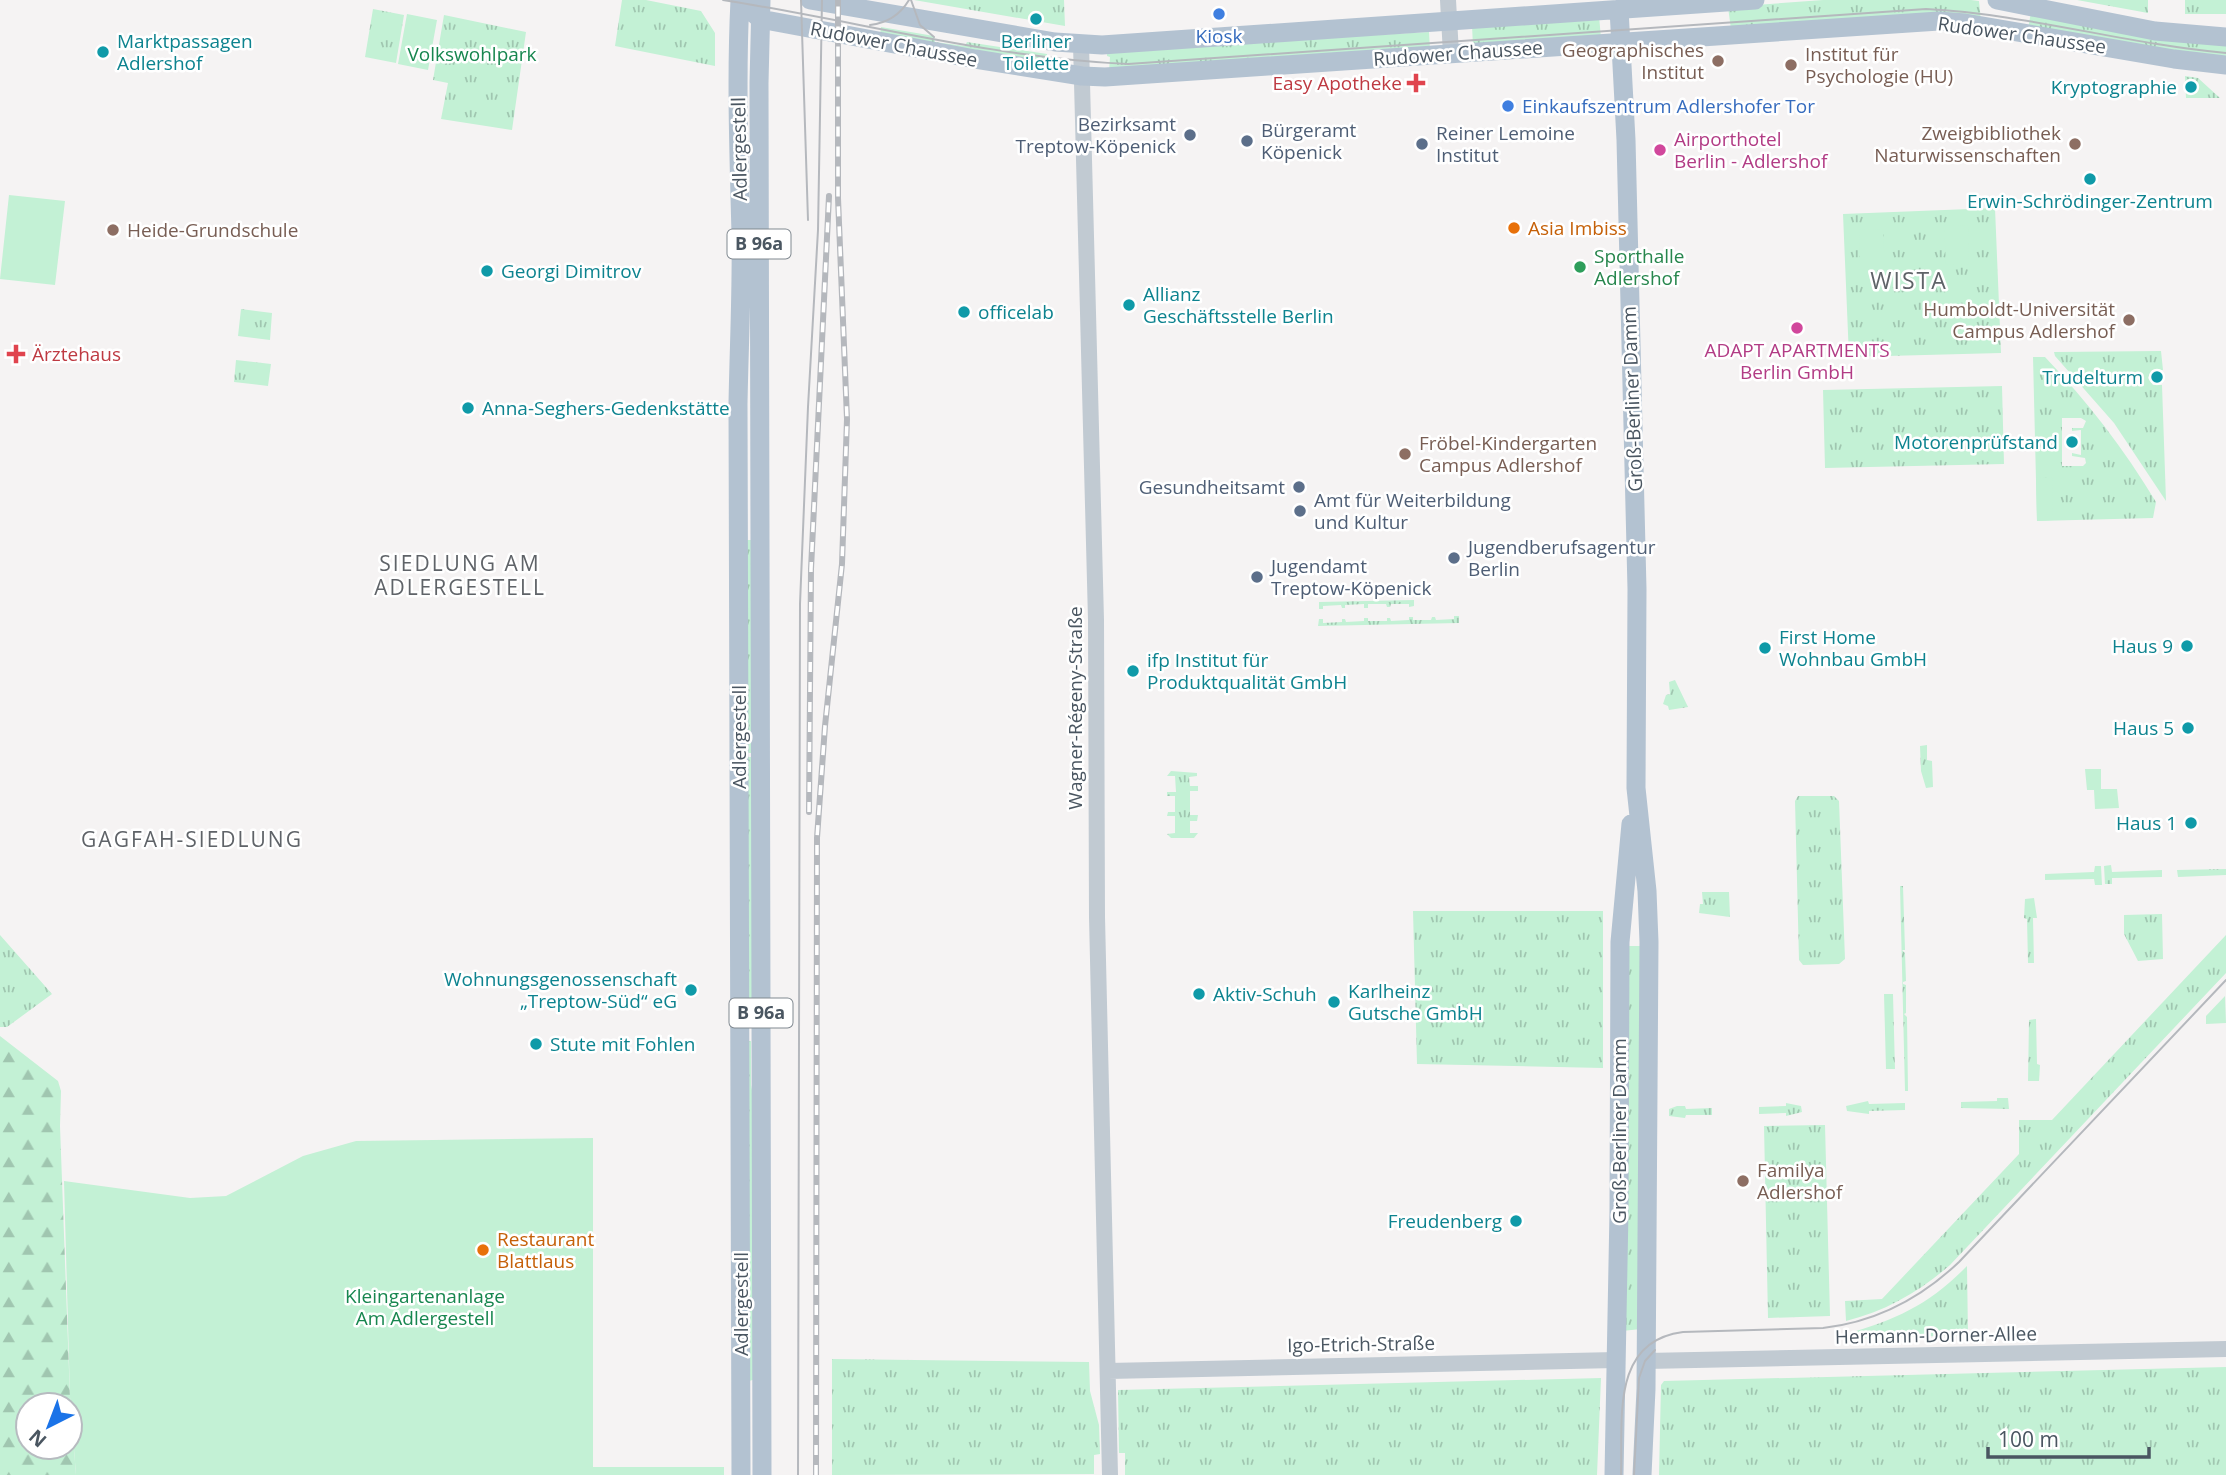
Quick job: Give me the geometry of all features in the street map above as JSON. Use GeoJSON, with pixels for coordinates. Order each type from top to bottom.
{"type":"FeatureCollection","features":[{"type":"Feature","properties":{"kind":"main road"},"geometry":{"type":"LineString","coordinates":[[740,0],[760,9]]}},
{"type":"Feature","properties":{"kind":"main road","name":"Adlergestell"},"geometry":{"type":"LineString","coordinates":[[740,0],[737,29],[737,123],[741,285],[738,404],[741,1475]]}},
{"type":"Feature","properties":{"kind":"main road","name":"Rudower Chaussee"},"geometry":{"type":"LineString","coordinates":[[810,0],[1081,44],[1123,44],[1755,0]]}},
{"type":"Feature","properties":{"kind":"main road","name":"Rudower Chaussee"},"geometry":{"type":"LineString","coordinates":[[1997,0],[2155,31],[2226,37]]}},
{"type":"Feature","properties":{"kind":"main road","name":"Adlergestell"},"geometry":{"type":"LineString","coordinates":[[760,9],[762,1475]]}},
{"type":"Feature","properties":{"kind":"main road","name":"Rudower Chaussee"},"geometry":{"type":"LineString","coordinates":[[760,9],[975,59],[1105,78],[1939,21],[2226,65]]}},
{"type":"Feature","properties":{"kind":"main road","name":"Groß-Berliner Damm"},"geometry":{"type":"LineString","coordinates":[[1619,9],[1637,589],[1636,788],[1647,891],[1649,954],[1646,1361],[1642,1475]]}},
{"type":"Feature","properties":{"kind":"main road","name":"Groß-Berliner Damm"},"geometry":{"type":"LineString","coordinates":[[1614,1475],[1620,942],[1636,788]]}},
{"type":"Feature","properties":{"kind":"main road"},"geometry":{"type":"LineString","coordinates":[[1624,890],[1647,891]]}},
{"type":"Feature","properties":{"kind":"main road"},"geometry":{"type":"LineString","coordinates":[[1616,1360],[1646,1361]]}},
{"type":"Feature","properties":{"kind":"street"},"geometry":{"type":"LineString","coordinates":[[733,0],[740,0]]}},
{"type":"Feature","properties":{"kind":"street"},"geometry":{"type":"LineString","coordinates":[[1448,0],[1451,54]]}},
{"type":"Feature","properties":{"kind":"street","name":"Wagner-Régeny-Straße"},"geometry":{"type":"LineString","coordinates":[[1081,44],[1096,620],[1097,917],[1110,1475]]}},
{"type":"Feature","properties":{"kind":"street","name":"Hermann-Dorner-Allee"},"geometry":{"type":"LineString","coordinates":[[1646,1361],[2226,1349]]}},
{"type":"Feature","properties":{"kind":"street","name":"Igo-Etrich-Straße"},"geometry":{"type":"LineString","coordinates":[[1108,1371],[1616,1360]]}},
{"type":"Feature","properties":{"kind":"green space"},"geometry":{"type":"Polygon","coordinates":[[[622,0],[646,0],[701,11],[715,33],[715,66],[615,46],[622,0]]]}},
{"type":"Feature","properties":{"kind":"green space"},"geometry":{"type":"Polygon","coordinates":[[[914,0],[1064,0],[1065,26],[914,0]]]}},
{"type":"Feature","properties":{"kind":"green space"},"geometry":{"type":"Polygon","coordinates":[[[1823,0],[1979,1],[1981,21],[1731,29],[1728,7],[1823,0]]]}},
{"type":"Feature","properties":{"kind":"green space"},"geometry":{"type":"Polygon","coordinates":[[[2077,0],[2148,0],[2148,13],[2077,0]]]}},
{"type":"Feature","properties":{"kind":"green space"},"geometry":{"type":"Polygon","coordinates":[[[2185,0],[2226,0],[2226,14],[2185,14],[2185,0]]]}},
{"type":"Feature","properties":{"kind":"green space"},"geometry":{"type":"Polygon","coordinates":[[[373,9],[404,15],[396,63],[365,57],[373,9]]]}},
{"type":"Feature","properties":{"kind":"green space"},"geometry":{"type":"Polygon","coordinates":[[[2031,12],[2226,42],[2226,59],[2028,29],[2031,12]]]}},
{"type":"Feature","properties":{"kind":"green space"},"geometry":{"type":"Polygon","coordinates":[[[407,14],[437,20],[428,70],[398,64],[407,14]]]}},
{"type":"Feature","properties":{"kind":"green space","name":"Volkswohlpark"},"geometry":{"type":"Polygon","coordinates":[[[444,15],[526,32],[512,130],[441,119],[448,83],[433,80],[444,15]]]}},
{"type":"Feature","properties":{"kind":"green space"},"geometry":{"type":"Polygon","coordinates":[[[1599,16],[1601,38],[1473,47],[1472,25],[1599,16]]]}},
{"type":"Feature","properties":{"kind":"green space"},"geometry":{"type":"Polygon","coordinates":[[[881,27],[934,36],[935,42],[965,46],[967,42],[1047,54],[1047,59],[1051,60],[1050,64],[880,36],[881,27]]]}},
{"type":"Feature","properties":{"kind":"green space"},"geometry":{"type":"Polygon","coordinates":[[[1429,32],[1430,50],[1109,72],[1110,57],[1107,56],[1107,50],[1429,32]]]}},
{"type":"Feature","properties":{"kind":"green space"},"geometry":{"type":"Polygon","coordinates":[[[2185,76],[2198,78],[2220,98],[2186,98],[2185,76]]]}},
{"type":"Feature","properties":{"kind":"green space"},"geometry":{"type":"Polygon","coordinates":[[[9,195],[65,201],[55,285],[0,279],[9,195]]]}},
{"type":"Feature","properties":{"kind":"green space"},"geometry":{"type":"Polygon","coordinates":[[[1995,208],[2001,353],[1849,357],[1843,214],[1995,208]]]}},
{"type":"Feature","properties":{"kind":"green space"},"geometry":{"type":"Polygon","coordinates":[[[1968,225],[1969,264],[1946,265],[1944,226],[1968,225]]]}},
{"type":"Feature","properties":{"kind":"green space"},"geometry":{"type":"Polygon","coordinates":[[[1883,229],[1885,270],[1860,271],[1859,230],[1883,229]]]}},
{"type":"Feature","properties":{"kind":"green space"},"geometry":{"type":"Polygon","coordinates":[[[241,309],[272,313],[270,340],[238,336],[241,309]]]}},
{"type":"Feature","properties":{"kind":"green space"},"geometry":{"type":"Polygon","coordinates":[[[2161,351],[2163,370],[2152,370],[2148,378],[2153,385],[2162,385],[2166,501],[2114,423],[2054,352],[2161,351]]]}},
{"type":"Feature","properties":{"kind":"green space"},"geometry":{"type":"Polygon","coordinates":[[[2033,357],[2045,357],[2105,426],[2156,502],[2153,518],[2037,521],[2033,357]],[[2062,418],[2062,466],[2083,466],[2086,463],[2085,458],[2072,456],[2072,453],[2081,455],[2081,430],[2072,431],[2072,428],[2083,428],[2086,421],[2081,418],[2062,418]]]}},
{"type":"Feature","properties":{"kind":"green space"},"geometry":{"type":"Polygon","coordinates":[[[236,360],[271,364],[268,386],[234,382],[236,360]]]}},
{"type":"Feature","properties":{"kind":"green space"},"geometry":{"type":"Polygon","coordinates":[[[2002,386],[2004,464],[1825,468],[1823,390],[2002,386]]]}},
{"type":"Feature","properties":{"kind":"green space"},"geometry":{"type":"Polygon","coordinates":[[[2052,477],[2053,520],[2037,521],[2036,478],[2052,477]]]}},
{"type":"Feature","properties":{"kind":"green space"},"geometry":{"type":"Polygon","coordinates":[[[747,540],[754,540],[754,753],[747,753],[747,540]]]}},
{"type":"Feature","properties":{"kind":"green space"},"geometry":{"type":"Polygon","coordinates":[[[1414,600],[1414,606],[1409,607],[1409,604],[1391,604],[1387,607],[1386,604],[1368,604],[1368,608],[1364,608],[1364,604],[1345,605],[1345,608],[1341,605],[1323,606],[1323,609],[1319,609],[1319,602],[1414,600]]]}},
{"type":"Feature","properties":{"kind":"green space"},"geometry":{"type":"Polygon","coordinates":[[[1454,616],[1459,616],[1459,623],[1318,626],[1319,619],[1323,619],[1323,623],[1342,622],[1342,619],[1346,622],[1364,621],[1364,618],[1368,618],[1368,621],[1387,621],[1387,618],[1390,618],[1391,621],[1409,620],[1409,617],[1413,617],[1413,620],[1431,620],[1435,617],[1436,620],[1454,619],[1454,616]]]}},
{"type":"Feature","properties":{"kind":"green space"},"geometry":{"type":"Polygon","coordinates":[[[1675,680],[1688,707],[1669,710],[1668,706],[1663,704],[1666,695],[1670,694],[1669,682],[1675,680]]]}},
{"type":"Feature","properties":{"kind":"green space"},"geometry":{"type":"Polygon","coordinates":[[[1927,745],[1927,760],[1932,761],[1933,787],[1926,788],[1921,771],[1920,746],[1927,745]]]}},
{"type":"Feature","properties":{"kind":"green space"},"geometry":{"type":"Polygon","coordinates":[[[747,757],[755,757],[755,999],[748,999],[747,757]]]}},
{"type":"Feature","properties":{"kind":"green space"},"geometry":{"type":"Polygon","coordinates":[[[2085,769],[2101,769],[2101,789],[2117,789],[2119,808],[2095,809],[2094,790],[2087,790],[2085,769]]]}},
{"type":"Feature","properties":{"kind":"green space"},"geometry":{"type":"Polygon","coordinates":[[[1171,771],[1197,773],[1197,776],[1189,777],[1190,786],[1198,786],[1198,791],[1190,791],[1190,815],[1198,815],[1197,821],[1190,821],[1190,833],[1198,833],[1194,838],[1171,838],[1167,834],[1175,833],[1175,816],[1167,816],[1168,812],[1175,812],[1175,796],[1167,796],[1167,792],[1176,792],[1175,776],[1167,776],[1171,771]]]}},
{"type":"Feature","properties":{"kind":"green space"},"geometry":{"type":"Polygon","coordinates":[[[1798,796],[1834,796],[1839,801],[1845,959],[1839,964],[1803,965],[1799,960],[1795,801],[1798,796]]]}},
{"type":"Feature","properties":{"kind":"green space"},"geometry":{"type":"Polygon","coordinates":[[[2111,865],[2112,872],[2162,870],[2162,877],[2112,878],[2112,884],[2105,884],[2104,866],[2111,865]]]}},
{"type":"Feature","properties":{"kind":"green space"},"geometry":{"type":"Polygon","coordinates":[[[2095,866],[2101,866],[2102,885],[2095,885],[2094,879],[2045,880],[2045,874],[2094,872],[2095,866]]]}},
{"type":"Feature","properties":{"kind":"green space"},"geometry":{"type":"Polygon","coordinates":[[[2226,869],[2226,875],[2178,877],[2177,870],[2226,869]]]}},
{"type":"Feature","properties":{"kind":"green space"},"geometry":{"type":"Polygon","coordinates":[[[1900,886],[1903,886],[1905,950],[1902,950],[1905,953],[1906,981],[1903,984],[1906,985],[1904,1014],[1907,1017],[1908,1091],[1905,1091],[1900,886]]]}},
{"type":"Feature","properties":{"kind":"green space"},"geometry":{"type":"Polygon","coordinates":[[[1702,892],[1729,892],[1730,917],[1699,913],[1700,904],[1703,904],[1702,892]]]}},
{"type":"Feature","properties":{"kind":"green space"},"geometry":{"type":"Polygon","coordinates":[[[2034,898],[2037,918],[2033,918],[2034,963],[2028,963],[2025,899],[2034,898]]]}},
{"type":"Feature","properties":{"kind":"green space"},"geometry":{"type":"Polygon","coordinates":[[[1413,911],[1603,911],[1603,1068],[1417,1064],[1413,911]]]}},
{"type":"Feature","properties":{"kind":"green space"},"geometry":{"type":"Polygon","coordinates":[[[2162,914],[2163,959],[2138,961],[2124,934],[2124,915],[2162,914]]]}},
{"type":"Feature","properties":{"kind":"green space"},"geometry":{"type":"Polygon","coordinates":[[[0,935],[52,994],[7,1027],[0,1027],[0,935]]]}},
{"type":"Feature","properties":{"kind":"green space"},"geometry":{"type":"Polygon","coordinates":[[[2226,935],[2226,973],[1950,1265],[1901,1299],[1875,1312],[1846,1321],[1845,1301],[1882,1299],[2019,1154],[2019,1120],[2052,1120],[2226,935]]]}},
{"type":"Feature","properties":{"kind":"green space"},"geometry":{"type":"Polygon","coordinates":[[[1625,946],[1644,946],[1641,1329],[1622,1331],[1625,946]]]}},
{"type":"Feature","properties":{"kind":"green space"},"geometry":{"type":"Polygon","coordinates":[[[1884,994],[1893,994],[1895,1069],[1886,1069],[1884,994]]]}},
{"type":"Feature","properties":{"kind":"green space"},"geometry":{"type":"Polygon","coordinates":[[[2225,996],[2226,1023],[2206,1024],[2206,1016],[2225,996]]]}},
{"type":"Feature","properties":{"kind":"green space"},"geometry":{"type":"Polygon","coordinates":[[[2036,1019],[2039,1081],[2028,1081],[2029,1020],[2036,1019]]]}},
{"type":"Feature","properties":{"kind":"green space"},"geometry":{"type":"Polygon","coordinates":[[[0,1036],[58,1081],[61,1091],[70,1391],[14,1391],[14,1461],[75,1461],[76,1475],[0,1475],[0,1036]]]}},
{"type":"Feature","properties":{"kind":"green space"},"geometry":{"type":"Polygon","coordinates":[[[748,1041],[751,1041],[751,1085],[755,1105],[756,1379],[749,1381],[748,1041]]]}},
{"type":"Feature","properties":{"kind":"green space"},"geometry":{"type":"Polygon","coordinates":[[[1997,1098],[2008,1098],[2009,1109],[1961,1108],[1961,1102],[1997,1101],[1997,1098]]]}},
{"type":"Feature","properties":{"kind":"green space"},"geometry":{"type":"Polygon","coordinates":[[[1868,1101],[1869,1104],[1905,1103],[1905,1110],[1869,1111],[1869,1114],[1847,1111],[1846,1106],[1868,1101]]]}},
{"type":"Feature","properties":{"kind":"green space"},"geometry":{"type":"Polygon","coordinates":[[[1786,1103],[1801,1106],[1802,1112],[1786,1116],[1786,1113],[1759,1114],[1759,1107],[1786,1106],[1786,1103]]]}},
{"type":"Feature","properties":{"kind":"green space"},"geometry":{"type":"Polygon","coordinates":[[[1685,1106],[1686,1109],[1712,1108],[1712,1115],[1686,1115],[1685,1118],[1669,1116],[1669,1109],[1685,1106]]]}},
{"type":"Feature","properties":{"kind":"green space"},"geometry":{"type":"Polygon","coordinates":[[[1825,1125],[1830,1316],[1768,1318],[1764,1126],[1825,1125]]]}},
{"type":"Feature","properties":{"kind":"green space","name":"Kleingartenanlage Am Adlergestell"},"geometry":{"type":"Polygon","coordinates":[[[593,1138],[593,1467],[724,1467],[724,1475],[76,1475],[75,1461],[84,1461],[84,1391],[70,1391],[64,1181],[190,1198],[226,1196],[303,1156],[356,1141],[593,1138]]]}},
{"type":"Feature","properties":{"kind":"green space"},"geometry":{"type":"Polygon","coordinates":[[[1967,1266],[1968,1335],[1846,1339],[1846,1334],[1881,1323],[1926,1301],[1967,1266]]]}},
{"type":"Feature","properties":{"kind":"green space"},"geometry":{"type":"Polygon","coordinates":[[[832,1359],[1089,1362],[1090,1391],[1099,1425],[1100,1454],[1094,1455],[1094,1474],[832,1475],[832,1359]]]}},
{"type":"Feature","properties":{"kind":"green space"},"geometry":{"type":"Polygon","coordinates":[[[2226,1367],[2226,1475],[1659,1475],[1661,1385],[1664,1381],[2226,1367]]]}},
{"type":"Feature","properties":{"kind":"green space"},"geometry":{"type":"Polygon","coordinates":[[[1601,1378],[1597,1475],[1125,1475],[1125,1453],[1119,1453],[1118,1390],[1601,1378]]]}},
{"type":"Feature","properties":{"kind":"tram line"},"geometry":{"type":"LineString","coordinates":[[723,0],[976,47],[1128,64],[1926,9],[2001,17],[2226,53]]}},
{"type":"Feature","properties":{"kind":"tram line"},"geometry":{"type":"LineString","coordinates":[[801,0],[808,220]]}},
{"type":"Feature","properties":{"kind":"tram line"},"geometry":{"type":"LineString","coordinates":[[798,1475],[800,604],[818,230],[822,0]]}},
{"type":"Feature","properties":{"kind":"tram line"},"geometry":{"type":"LineString","coordinates":[[870,25],[893,17],[909,0]]}},
{"type":"Feature","properties":{"kind":"tram line"},"geometry":{"type":"LineString","coordinates":[[911,0],[920,25],[934,37]]}},
{"type":"Feature","properties":{"kind":"tram line"},"geometry":{"type":"LineString","coordinates":[[1621,1475],[1625,1387],[1632,1367],[1643,1351],[1659,1339],[1683,1332],[1823,1328],[1842,1325],[1879,1314],[1913,1298],[1959,1262],[2226,980]]}},
{"type":"Feature","properties":{"kind":"tram line"},"geometry":{"type":"LineString","coordinates":[[1634,1475],[1639,1378],[1645,1361],[1655,1350]]}},
{"type":"Feature","properties":{"kind":"railway"},"geometry":{"type":"LineString","coordinates":[[816,1475],[817,838],[825,726],[842,564],[847,419],[838,198],[838,0]]}},
{"type":"Feature","properties":{"kind":"railway"},"geometry":{"type":"LineString","coordinates":[[809,812],[811,569],[829,196]]}},
{"type":"Feature","properties":{"kind":"place","name":"Kiosk"},"geometry":{"type":"Point","coordinates":[1219,14]}},
{"type":"Feature","properties":{"kind":"place","name":"Berliner Toilette"},"geometry":{"type":"Point","coordinates":[1036,19]}},
{"type":"Feature","properties":{"kind":"place","name":"Marktpassagen Adlershof"},"geometry":{"type":"Point","coordinates":[103,52]}},
{"type":"Feature","properties":{"kind":"place","name":"Geographisches Institut"},"geometry":{"type":"Point","coordinates":[1718,61]}},
{"type":"Feature","properties":{"kind":"place","name":"Institut für Psychologie (HU)"},"geometry":{"type":"Point","coordinates":[1791,65]}},
{"type":"Feature","properties":{"kind":"place","name":"Easy Apotheke"},"geometry":{"type":"Point","coordinates":[1416,83]}},
{"type":"Feature","properties":{"kind":"place","name":"Kryptographie"},"geometry":{"type":"Point","coordinates":[2191,87]}},
{"type":"Feature","properties":{"kind":"place","name":"Einkaufszentrum Adlershofer Tor"},"geometry":{"type":"Point","coordinates":[1508,106]}},
{"type":"Feature","properties":{"kind":"place","name":"Bezirksamt Treptow-Köpenick"},"geometry":{"type":"Point","coordinates":[1190,135]}},
{"type":"Feature","properties":{"kind":"place","name":"Bürgeramt Köpenick"},"geometry":{"type":"Point","coordinates":[1247,141]}},
{"type":"Feature","properties":{"kind":"place","name":"Reiner Lemoine Institut"},"geometry":{"type":"Point","coordinates":[1422,144]}},
{"type":"Feature","properties":{"kind":"place","name":"Zweigbibliothek Naturwissenschaften"},"geometry":{"type":"Point","coordinates":[2075,144]}},
{"type":"Feature","properties":{"kind":"place","name":"Airporthotel Berlin - Adlershof"},"geometry":{"type":"Point","coordinates":[1660,150]}},
{"type":"Feature","properties":{"kind":"place","name":"Erwin-Schrödinger-Zentrum"},"geometry":{"type":"Point","coordinates":[2090,179]}},
{"type":"Feature","properties":{"kind":"place","name":"Asia Imbiss"},"geometry":{"type":"Point","coordinates":[1514,228]}},
{"type":"Feature","properties":{"kind":"place","name":"Heide-Grundschule"},"geometry":{"type":"Point","coordinates":[113,230]}},
{"type":"Feature","properties":{"kind":"place","name":"Sporthalle Adlershof"},"geometry":{"type":"Point","coordinates":[1580,267]}},
{"type":"Feature","properties":{"kind":"place","name":"Georgi Dimitrov"},"geometry":{"type":"Point","coordinates":[487,271]}},
{"type":"Feature","properties":{"kind":"place","name":"Allianz Geschäftsstelle Berlin"},"geometry":{"type":"Point","coordinates":[1129,305]}},
{"type":"Feature","properties":{"kind":"place","name":"officelab"},"geometry":{"type":"Point","coordinates":[964,312]}},
{"type":"Feature","properties":{"kind":"place","name":"Humboldt-Universität Campus Adlershof"},"geometry":{"type":"Point","coordinates":[2129,320]}},
{"type":"Feature","properties":{"kind":"place","name":"ADAPT APARTMENTS Berlin GmbH"},"geometry":{"type":"Point","coordinates":[1797,328]}},
{"type":"Feature","properties":{"kind":"place","name":"Ärztehaus"},"geometry":{"type":"Point","coordinates":[16,354]}},
{"type":"Feature","properties":{"kind":"place","name":"Trudelturm"},"geometry":{"type":"Point","coordinates":[2157,377]}},
{"type":"Feature","properties":{"kind":"place","name":"Anna-Seghers-Gedenkstätte"},"geometry":{"type":"Point","coordinates":[468,408]}},
{"type":"Feature","properties":{"kind":"place","name":"Motorenprüfstand"},"geometry":{"type":"Point","coordinates":[2072,442]}},
{"type":"Feature","properties":{"kind":"place","name":"Fröbel-Kindergarten Campus Adlershof"},"geometry":{"type":"Point","coordinates":[1405,454]}},
{"type":"Feature","properties":{"kind":"place","name":"Gesundheitsamt"},"geometry":{"type":"Point","coordinates":[1299,487]}},
{"type":"Feature","properties":{"kind":"place","name":"Amt für Weiterbildung und Kultur"},"geometry":{"type":"Point","coordinates":[1300,511]}},
{"type":"Feature","properties":{"kind":"place","name":"Jugendberufsagentur Berlin"},"geometry":{"type":"Point","coordinates":[1454,558]}},
{"type":"Feature","properties":{"kind":"place","name":"Jugendamt Treptow-Köpenick"},"geometry":{"type":"Point","coordinates":[1257,577]}},
{"type":"Feature","properties":{"kind":"place","name":"Haus 9"},"geometry":{"type":"Point","coordinates":[2187,646]}},
{"type":"Feature","properties":{"kind":"place","name":"First Home Wohnbau GmbH"},"geometry":{"type":"Point","coordinates":[1765,648]}},
{"type":"Feature","properties":{"kind":"place","name":"ifp Institut für Produktqualität GmbH"},"geometry":{"type":"Point","coordinates":[1133,671]}},
{"type":"Feature","properties":{"kind":"place","name":"Haus 5"},"geometry":{"type":"Point","coordinates":[2188,728]}},
{"type":"Feature","properties":{"kind":"place","name":"Haus 1"},"geometry":{"type":"Point","coordinates":[2191,823]}},
{"type":"Feature","properties":{"kind":"place","name":"Wohnungsgenossenschaft „Treptow-Süd“ eG"},"geometry":{"type":"Point","coordinates":[691,990]}},
{"type":"Feature","properties":{"kind":"place","name":"Aktiv-Schuh"},"geometry":{"type":"Point","coordinates":[1199,994]}},
{"type":"Feature","properties":{"kind":"place","name":"Karlheinz Gutsche GmbH"},"geometry":{"type":"Point","coordinates":[1334,1002]}},
{"type":"Feature","properties":{"kind":"place","name":"Stute mit Fohlen"},"geometry":{"type":"Point","coordinates":[536,1044]}},
{"type":"Feature","properties":{"kind":"place","name":"Familya Adlershof"},"geometry":{"type":"Point","coordinates":[1743,1181]}},
{"type":"Feature","properties":{"kind":"place","name":"Freudenberg"},"geometry":{"type":"Point","coordinates":[1516,1221]}},
{"type":"Feature","properties":{"kind":"place","name":"Restaurant Blattlaus"},"geometry":{"type":"Point","coordinates":[483,1250]}},
{"type":"Feature","properties":{"kind":"district","name":"WISTA"},"geometry":{"type":"Point","coordinates":[1909,281]}},
{"type":"Feature","properties":{"kind":"district","name":"SIEDLUNG AM ADLERGESTELL"},"geometry":{"type":"Point","coordinates":[460,576]}},
{"type":"Feature","properties":{"kind":"district","name":"GAGFAH-SIEDLUNG"},"geometry":{"type":"Point","coordinates":[192,840]}}]}
